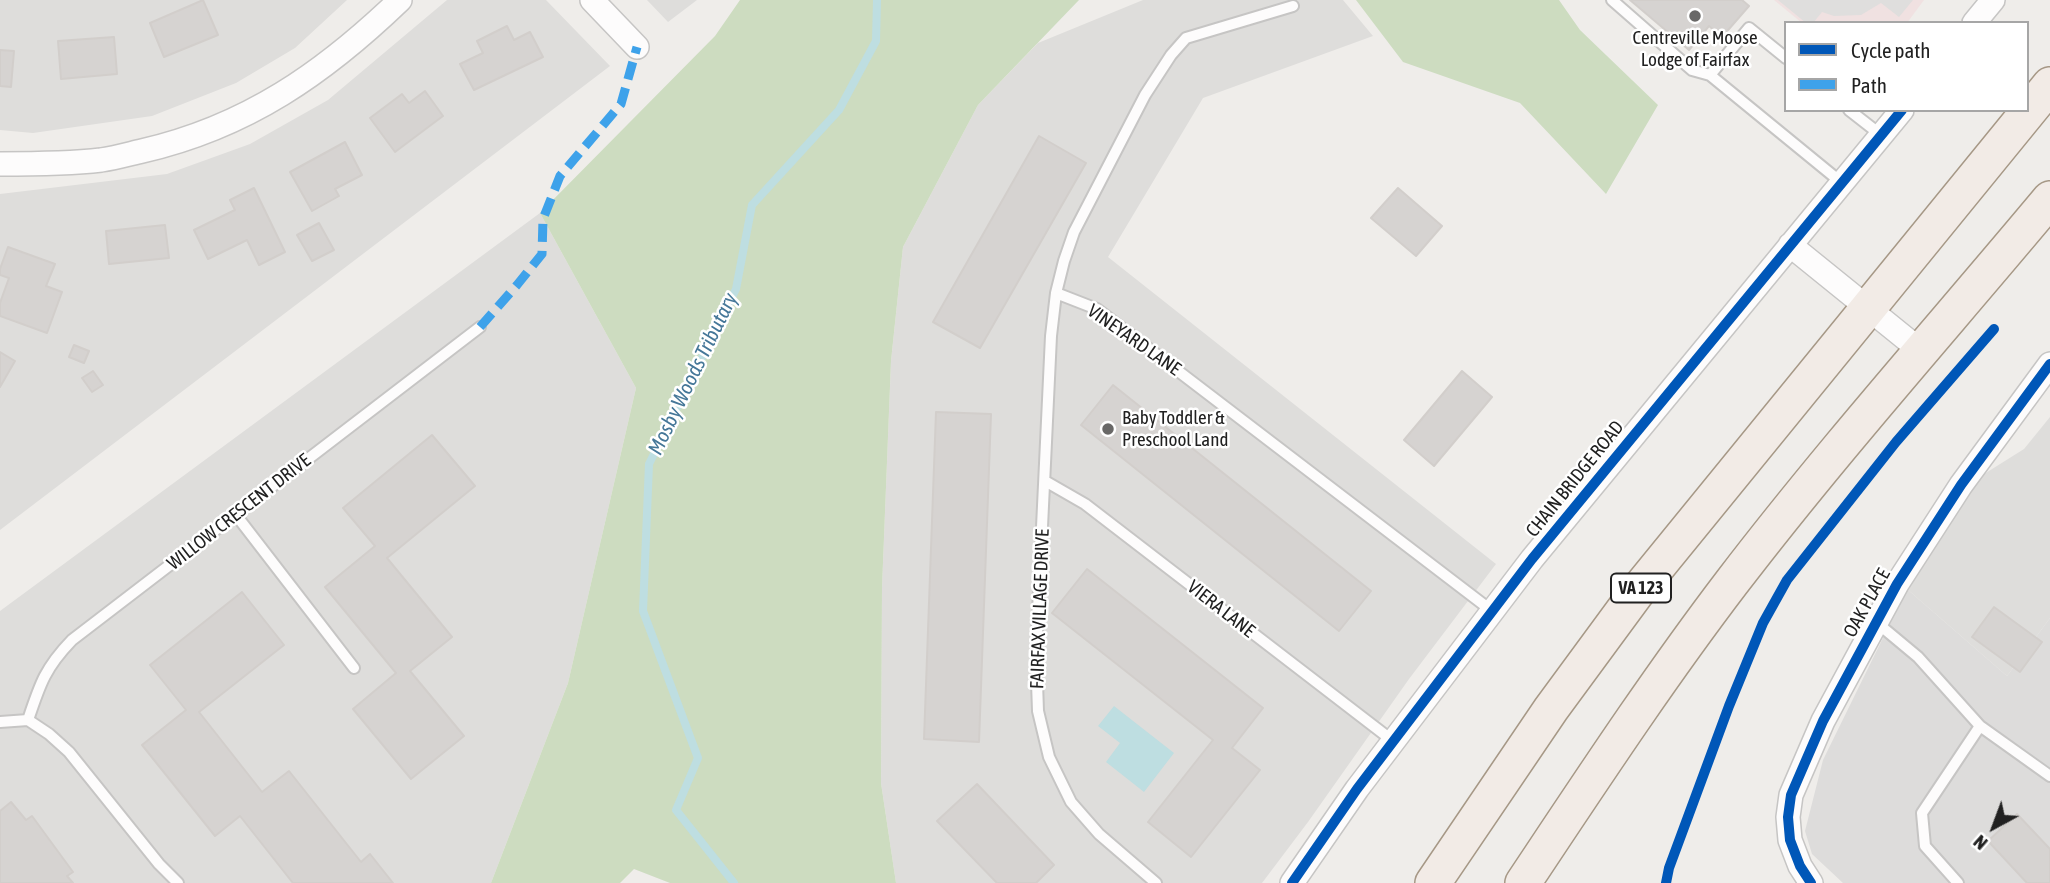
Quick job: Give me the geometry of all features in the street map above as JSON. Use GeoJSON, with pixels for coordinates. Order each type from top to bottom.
{"type":"FeatureCollection","features":[{"type":"Feature","properties":{"kind":"main road","name":"VA 123"},"geometry":{"type":"LineString","coordinates":[[2029,111],[2050,85]]}},
{"type":"Feature","properties":{"kind":"main road","name":"VA 123"},"geometry":{"type":"LineString","coordinates":[[1433,883],[1551,709],[1640,588],[2028,112]]}},
{"type":"Feature","properties":{"kind":"main road"},"geometry":{"type":"LineString","coordinates":[[1523,883],[1617,742],[1708,615],[1796,501],[2050,198]]}},
{"type":"Feature","properties":{"kind":"street"},"geometry":{"type":"LineString","coordinates":[[0,164],[52,164],[104,159],[168,145],[204,133],[288,92],[338,57],[400,0]]}},
{"type":"Feature","properties":{"kind":"street"},"geometry":{"type":"LineString","coordinates":[[592,0],[638,47]]}},
{"type":"Feature","properties":{"kind":"street"},"geometry":{"type":"LineString","coordinates":[[1976,21],[1993,0]]}},
{"type":"Feature","properties":{"kind":"street","name":"CHAIN BRIDGE ROAD"},"geometry":{"type":"LineString","coordinates":[[1292,883],[1357,789],[1492,611],[1900,112]]}},
{"type":"Feature","properties":{"kind":"street"},"geometry":{"type":"LineString","coordinates":[[1790,245],[1921,351]]}},
{"type":"Feature","properties":{"kind":"street","name":"OAK PLACE"},"geometry":{"type":"LineString","coordinates":[[1811,883],[1800,866],[1790,840],[1788,817],[1791,795],[1823,721],[1897,584],[1961,485],[2050,364]]}},
{"type":"Feature","properties":{"kind":"lane"},"geometry":{"type":"LineString","coordinates":[[1612,0],[1692,70],[1710,75],[1842,183]]}},
{"type":"Feature","properties":{"kind":"lane"},"geometry":{"type":"LineString","coordinates":[[1056,293],[1074,232],[1146,95],[1171,55],[1186,38],[1293,6]]}},
{"type":"Feature","properties":{"kind":"lane"},"geometry":{"type":"LineString","coordinates":[[1710,75],[1749,28],[1784,56]]}},
{"type":"Feature","properties":{"kind":"lane"},"geometry":{"type":"LineString","coordinates":[[1852,112],[1881,135]]}},
{"type":"Feature","properties":{"kind":"lane","name":"FAIRFAX VILLAGE DRIVE"},"geometry":{"type":"LineString","coordinates":[[1056,293],[1051,336],[1036,654],[1038,711],[1049,757],[1071,802],[1099,834],[1156,883]]}},
{"type":"Feature","properties":{"kind":"lane","name":"VINEYARD LANE"},"geometry":{"type":"LineString","coordinates":[[1056,293],[1097,309],[1492,611]]}},
{"type":"Feature","properties":{"kind":"lane","name":"WILLOW CRESCENT DRIVE"},"geometry":{"type":"LineString","coordinates":[[28,720],[38,689],[49,667],[72,640],[480,327]]}},
{"type":"Feature","properties":{"kind":"lane","name":"VIERA LANE"},"geometry":{"type":"LineString","coordinates":[[1045,481],[1084,504],[1394,741]]}},
{"type":"Feature","properties":{"kind":"lane"},"geometry":{"type":"LineString","coordinates":[[236,515],[355,668]]}},
{"type":"Feature","properties":{"kind":"lane"},"geometry":{"type":"LineString","coordinates":[[1876,622],[1918,657],[1980,726],[2050,776]]}},
{"type":"Feature","properties":{"kind":"lane"},"geometry":{"type":"LineString","coordinates":[[0,722],[28,720],[69,752],[177,883]]}},
{"type":"Feature","properties":{"kind":"lane"},"geometry":{"type":"LineString","coordinates":[[1958,883],[1925,846],[1922,813],[1980,726]]}},
{"type":"Feature","properties":{"kind":"shaded area"},"geometry":{"type":"Polygon","coordinates":[[[0,0],[347,0],[295,48],[236,83],[152,116],[33,133],[0,130],[0,0]]]}},
{"type":"Feature","properties":{"kind":"shaded area"},"geometry":{"type":"Polygon","coordinates":[[[447,0],[546,0],[610,66],[0,530],[0,194],[167,174],[250,144],[328,100],[447,0]]]}},
{"type":"Feature","properties":{"kind":"shaded area"},"geometry":{"type":"Polygon","coordinates":[[[647,0],[697,0],[668,22],[647,0]]]}},
{"type":"Feature","properties":{"kind":"shaded area"},"geometry":{"type":"Polygon","coordinates":[[[1143,0],[1343,0],[1373,36],[1203,98],[1108,257],[1496,564],[1409,679],[1262,883],[896,883],[881,783],[882,588],[891,361],[903,247],[978,105],[1038,43],[1143,0]]]}},
{"type":"Feature","properties":{"kind":"shaded area"},"geometry":{"type":"Polygon","coordinates":[[[1774,0],[1924,0],[1908,21],[1800,21],[1774,0]]]}},
{"type":"Feature","properties":{"kind":"shaded area"},"geometry":{"type":"Polygon","coordinates":[[[1778,0],[1913,0],[1899,17],[1881,3],[1861,15],[1834,16],[1822,12],[1815,21],[1804,21],[1778,0]]]}},
{"type":"Feature","properties":{"kind":"shaded area"},"geometry":{"type":"Polygon","coordinates":[[[540,213],[636,388],[568,683],[491,883],[0,883],[0,611],[540,213]]]}},
{"type":"Feature","properties":{"kind":"shaded area"},"geometry":{"type":"Polygon","coordinates":[[[2050,417],[2050,618],[2007,676],[1907,589],[1973,481],[2024,449],[2050,417]]]}},
{"type":"Feature","properties":{"kind":"shaded area"},"geometry":{"type":"Polygon","coordinates":[[[1907,589],[2007,676],[2050,618],[2050,883],[1843,883],[1812,854],[1805,831],[1823,760],[1907,589]]]}},
{"type":"Feature","properties":{"kind":"green space"},"geometry":{"type":"Polygon","coordinates":[[[740,0],[1079,0],[978,105],[903,247],[891,361],[882,588],[881,783],[896,883],[670,883],[634,869],[620,883],[491,883],[568,683],[636,388],[540,213],[715,36],[740,0]]]}},
{"type":"Feature","properties":{"kind":"green space"},"geometry":{"type":"Polygon","coordinates":[[[1356,0],[1559,0],[1580,30],[1658,105],[1606,194],[1520,103],[1403,62],[1356,0]]]}},
{"type":"Feature","properties":{"kind":"water"},"geometry":{"type":"Polygon","coordinates":[[[1114,706],[1174,753],[1144,792],[1106,762],[1120,743],[1098,726],[1114,706]]]}},
{"type":"Feature","properties":{"kind":"building"},"geometry":{"type":"Polygon","coordinates":[[[203,0],[218,35],[164,57],[150,23],[203,0]]]}},
{"type":"Feature","properties":{"kind":"building","name":"Centreville Moose Lodge of Fairfax"},"geometry":{"type":"Polygon","coordinates":[[[1630,0],[1742,0],[1749,6],[1722,37],[1709,26],[1689,50],[1630,0]]]}},
{"type":"Feature","properties":{"kind":"building"},"geometry":{"type":"Polygon","coordinates":[[[507,26],[514,40],[530,32],[543,57],[474,90],[460,64],[483,53],[477,41],[507,26]]]}},
{"type":"Feature","properties":{"kind":"building"},"geometry":{"type":"Polygon","coordinates":[[[114,37],[117,74],[61,79],[58,41],[114,37]]]}},
{"type":"Feature","properties":{"kind":"building"},"geometry":{"type":"Polygon","coordinates":[[[0,50],[14,51],[11,87],[0,86],[0,50]]]}},
{"type":"Feature","properties":{"kind":"building"},"geometry":{"type":"Polygon","coordinates":[[[425,91],[443,116],[395,152],[370,118],[402,94],[409,103],[425,91]]]}},
{"type":"Feature","properties":{"kind":"building"},"geometry":{"type":"Polygon","coordinates":[[[1039,136],[1086,163],[980,348],[933,322],[1039,136]]]}},
{"type":"Feature","properties":{"kind":"building"},"geometry":{"type":"Polygon","coordinates":[[[345,142],[362,175],[335,189],[339,196],[312,211],[290,172],[345,142]]]}},
{"type":"Feature","properties":{"kind":"building"},"geometry":{"type":"Polygon","coordinates":[[[254,188],[285,252],[259,265],[247,240],[208,259],[194,230],[235,210],[230,200],[254,188]]]}},
{"type":"Feature","properties":{"kind":"building"},"geometry":{"type":"Polygon","coordinates":[[[1398,188],[1442,226],[1416,256],[1371,218],[1398,188]]]}},
{"type":"Feature","properties":{"kind":"building"},"geometry":{"type":"Polygon","coordinates":[[[319,223],[334,250],[312,261],[297,235],[319,223]]]}},
{"type":"Feature","properties":{"kind":"building"},"geometry":{"type":"Polygon","coordinates":[[[165,225],[169,258],[109,264],[106,231],[165,225]]]}},
{"type":"Feature","properties":{"kind":"building"},"geometry":{"type":"Polygon","coordinates":[[[8,247],[55,264],[46,286],[62,292],[47,333],[0,316],[0,303],[9,278],[0,275],[0,269],[8,247]]]}},
{"type":"Feature","properties":{"kind":"building"},"geometry":{"type":"Polygon","coordinates":[[[74,345],[89,351],[84,363],[69,357],[74,345]]]}},
{"type":"Feature","properties":{"kind":"building"},"geometry":{"type":"Polygon","coordinates":[[[0,352],[15,361],[0,387],[0,352]]]}},
{"type":"Feature","properties":{"kind":"building"},"geometry":{"type":"Polygon","coordinates":[[[93,371],[103,385],[92,392],[82,378],[93,371]]]}},
{"type":"Feature","properties":{"kind":"building"},"geometry":{"type":"Polygon","coordinates":[[[1462,371],[1492,397],[1434,466],[1404,440],[1462,371]]]}},
{"type":"Feature","properties":{"kind":"building"},"geometry":{"type":"Polygon","coordinates":[[[1113,385],[1371,591],[1339,631],[1081,425],[1113,385]]]}},
{"type":"Feature","properties":{"kind":"building"},"geometry":{"type":"Polygon","coordinates":[[[936,412],[991,414],[979,742],[924,739],[936,412]]]}},
{"type":"Feature","properties":{"kind":"building"},"geometry":{"type":"Polygon","coordinates":[[[432,435],[475,486],[387,558],[452,637],[410,671],[464,736],[411,779],[353,709],[396,673],[325,587],[375,546],[343,508],[432,435]]]}},
{"type":"Feature","properties":{"kind":"building"},"geometry":{"type":"Polygon","coordinates":[[[1087,569],[1263,708],[1232,748],[1260,770],[1191,857],[1148,822],[1213,740],[1052,613],[1087,569]]]}},
{"type":"Feature","properties":{"kind":"building"},"geometry":{"type":"Polygon","coordinates":[[[242,592],[284,645],[199,712],[262,792],[289,771],[361,862],[370,854],[393,883],[293,883],[240,816],[215,836],[142,745],[186,710],[150,665],[242,592]]]}},
{"type":"Feature","properties":{"kind":"building"},"geometry":{"type":"Polygon","coordinates":[[[1994,607],[2042,642],[2020,672],[1972,637],[1994,607]]]}},
{"type":"Feature","properties":{"kind":"building"},"geometry":{"type":"Polygon","coordinates":[[[977,784],[1054,865],[1036,883],[997,883],[937,821],[977,784]]]}},
{"type":"Feature","properties":{"kind":"building"},"geometry":{"type":"Polygon","coordinates":[[[11,802],[26,820],[32,816],[73,872],[67,876],[73,883],[0,883],[0,811],[11,802]]]}},
{"type":"Feature","properties":{"kind":"building"},"geometry":{"type":"Polygon","coordinates":[[[2017,814],[2050,849],[2050,883],[2027,883],[1988,841],[2017,814]]]}},
{"type":"Feature","properties":{"kind":"waterway","name":"Mosby Woods Tributary"},"geometry":{"type":"LineString","coordinates":[[734,883],[676,810],[698,758],[643,611],[649,464],[736,289],[752,205],[839,110],[876,41],[877,0]]}},
{"type":"Feature","properties":{"kind":"marked path"},"geometry":{"type":"LineString","coordinates":[[480,327],[542,254],[543,219],[560,176],[621,104],[637,47]]}},
{"type":"Feature","properties":{"kind":"cycle path"},"geometry":{"type":"LineString","coordinates":[[1292,883],[1357,789],[1532,559],[1900,112]]}},
{"type":"Feature","properties":{"kind":"cycle path"},"geometry":{"type":"LineString","coordinates":[[1666,883],[1669,868],[1729,706],[1763,623],[1787,580],[1896,442],[1994,329]]}},
{"type":"Feature","properties":{"kind":"cycle path"},"geometry":{"type":"LineString","coordinates":[[1811,883],[1800,866],[1790,840],[1788,817],[1791,795],[1823,721],[1897,584],[1961,485],[2050,364]]}},
{"type":"Feature","properties":{"kind":"place","name":"Centreville Moose Lodge of Fairfax"},"geometry":{"type":"Point","coordinates":[1695,16]}},
{"type":"Feature","properties":{"kind":"place","name":"Baby Toddler & Preschool Land"},"geometry":{"type":"Point","coordinates":[1108,429]}}]}
